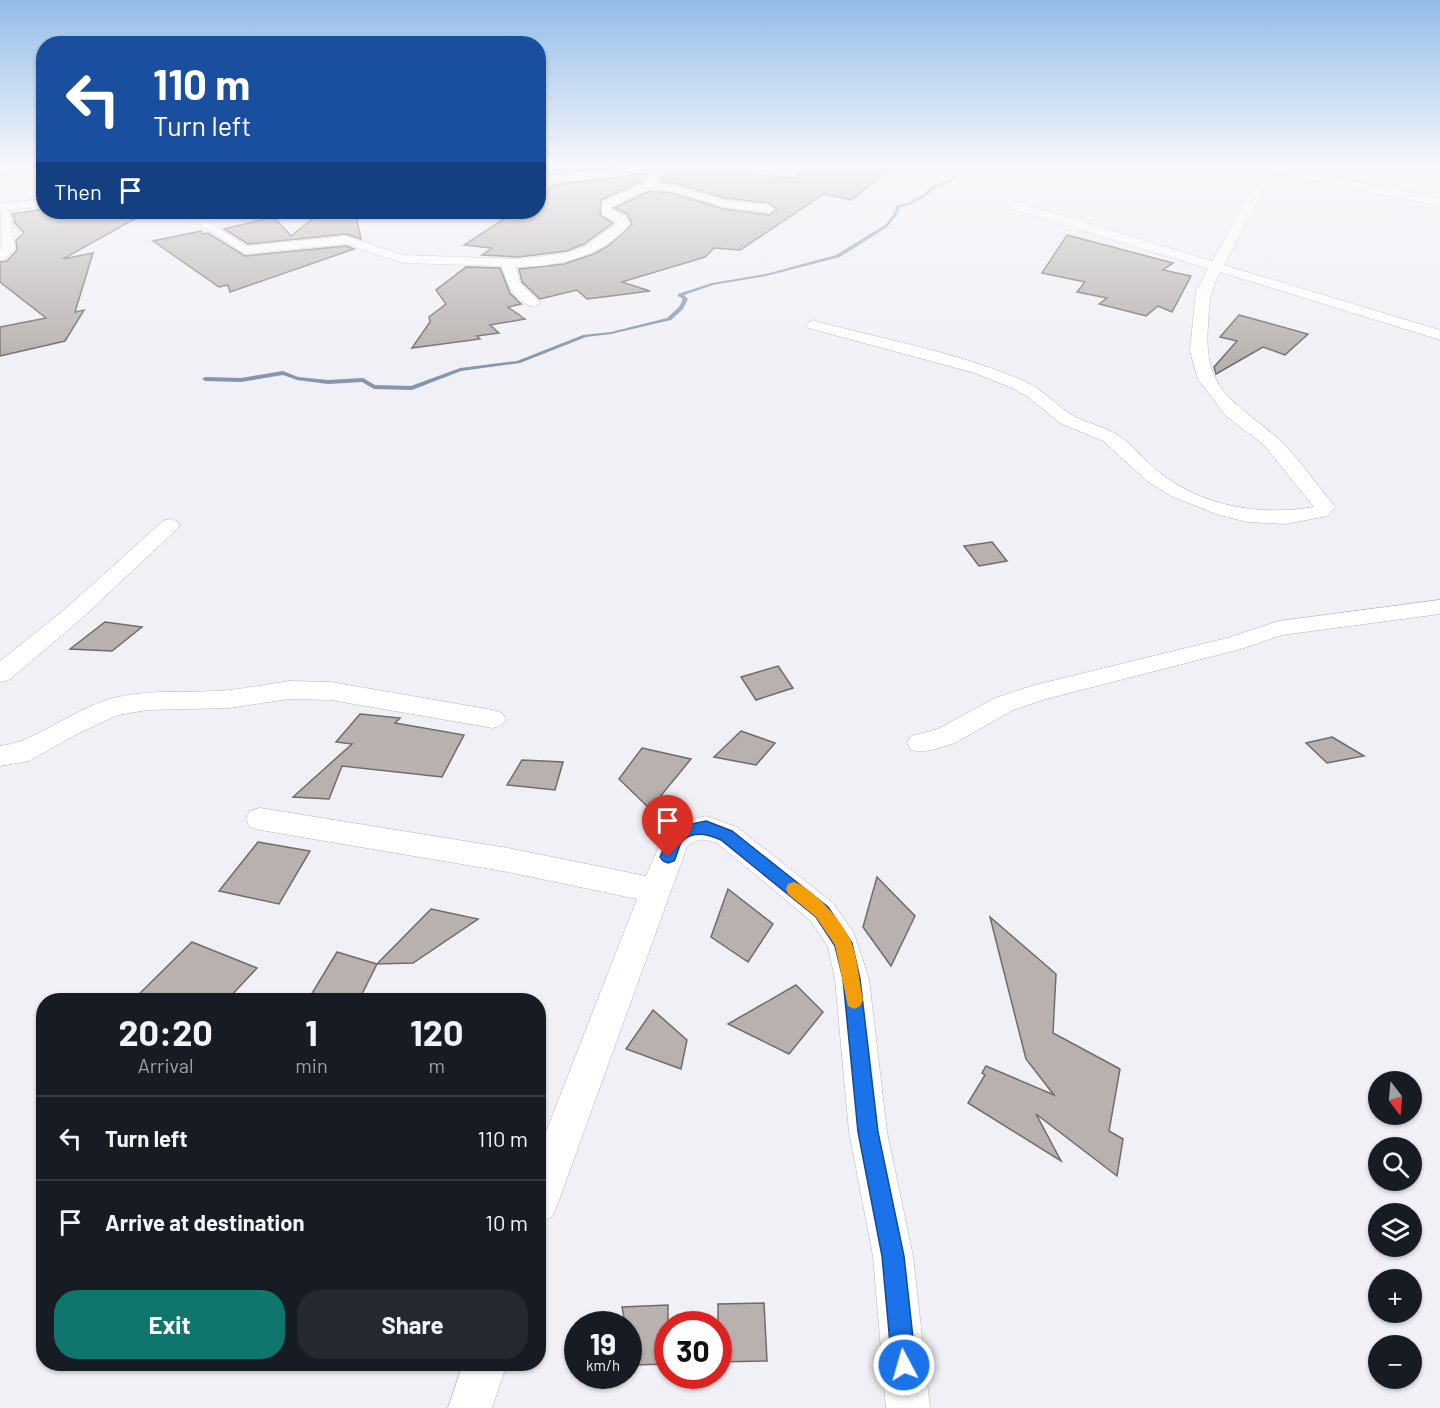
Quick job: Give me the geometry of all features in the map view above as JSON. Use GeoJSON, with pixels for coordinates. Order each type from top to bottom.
{"type":"FeatureCollection","features":[{"type":"Feature","properties":{"kind":"street"},"geometry":{"type":"LineString","coordinates":[[0,255],[9,248],[6,231]]}},
{"type":"Feature","properties":{"kind":"street"},"geometry":{"type":"LineString","coordinates":[[215,231],[245,250],[345,240],[359,243],[387,256],[403,259],[543,264],[566,259],[590,248],[617,231]]}},
{"type":"Feature","properties":{"kind":"street"},"geometry":{"type":"LineString","coordinates":[[1096,231],[1440,335]]}},
{"type":"Feature","properties":{"kind":"street"},"geometry":{"type":"LineString","coordinates":[[813,325],[981,370],[1020,385],[1034,393],[1066,419],[1109,437],[1155,477],[1178,492],[1215,507],[1247,516],[1285,518],[1321,513],[1325,507],[1270,441],[1232,411],[1206,379],[1198,351],[1203,291],[1233,231]]}},
{"type":"Feature","properties":{"kind":"street"},"geometry":{"type":"LineString","coordinates":[[508,263],[513,284],[534,303]]}},
{"type":"Feature","properties":{"kind":"street"},"geometry":{"type":"LineString","coordinates":[[1414,328],[1440,318]]}},
{"type":"Feature","properties":{"kind":"street"},"geometry":{"type":"LineString","coordinates":[[0,674],[72,615],[170,525]]}},
{"type":"Feature","properties":{"kind":"street"},"geometry":{"type":"LineString","coordinates":[[920,743],[946,736],[1004,704],[1040,692],[1233,644],[1279,628],[1431,609],[1440,627]]}},
{"type":"Feature","properties":{"kind":"street"},"geometry":{"type":"LineString","coordinates":[[0,756],[19,754],[70,726],[113,707],[147,701],[229,699],[289,690],[330,691],[493,719]]}},
{"type":"Feature","properties":{"kind":"street"},"geometry":{"type":"LineString","coordinates":[[260,819],[485,856],[607,879],[656,891]]}},
{"type":"Feature","properties":{"kind":"street"},"geometry":{"type":"LineString","coordinates":[[546,1182],[675,840],[686,831],[706,827],[727,835],[822,912],[843,943],[852,979],[868,1132],[893,1256],[908,1408]]}},
{"type":"Feature","properties":{"kind":"street"},"geometry":{"type":"LineString","coordinates":[[470,1408],[483,1371]]}},
{"type":"Feature","properties":{"kind":"building"},"geometry":{"type":"Polygon","coordinates":[[[22,231],[114,231],[63,259],[93,253],[75,312],[84,310],[65,341],[0,356],[0,327],[46,318],[0,282],[0,262],[7,261],[17,250],[16,240],[24,233],[22,231]]]}},
{"type":"Feature","properties":{"kind":"building"},"geometry":{"type":"Polygon","coordinates":[[[201,231],[245,256],[346,246],[354,249],[230,292],[228,285],[219,287],[153,241],[201,231]]]}},
{"type":"Feature","properties":{"kind":"building"},"geometry":{"type":"Polygon","coordinates":[[[227,231],[286,231],[291,236],[298,231],[359,231],[361,239],[346,234],[248,244],[227,231]]]}},
{"type":"Feature","properties":{"kind":"building"},"geometry":{"type":"Polygon","coordinates":[[[486,231],[602,231],[584,244],[567,251],[518,257],[482,255],[492,248],[464,245],[486,231]]]}},
{"type":"Feature","properties":{"kind":"building"},"geometry":{"type":"Polygon","coordinates":[[[625,231],[769,231],[740,250],[714,248],[705,257],[622,282],[650,291],[587,299],[577,290],[540,299],[522,282],[519,269],[564,264],[594,254],[608,246],[625,231]]]}},
{"type":"Feature","properties":{"kind":"building"},"geometry":{"type":"Polygon","coordinates":[[[1067,235],[1173,263],[1163,270],[1191,276],[1172,312],[1158,306],[1146,316],[1099,304],[1107,298],[1077,292],[1085,282],[1042,273],[1067,235]]]}},
{"type":"Feature","properties":{"kind":"building"},"geometry":{"type":"Polygon","coordinates":[[[466,267],[500,268],[510,293],[521,304],[508,307],[525,319],[490,325],[499,333],[477,336],[480,339],[412,348],[430,322],[429,317],[446,304],[436,290],[466,267]]]}},
{"type":"Feature","properties":{"kind":"building"},"geometry":{"type":"Polygon","coordinates":[[[1239,315],[1308,334],[1285,355],[1263,347],[1216,374],[1214,367],[1237,341],[1220,337],[1239,315]]]}},
{"type":"Feature","properties":{"kind":"building"},"geometry":{"type":"Polygon","coordinates":[[[992,542],[1007,561],[979,566],[964,546],[992,542]]]}},
{"type":"Feature","properties":{"kind":"building"},"geometry":{"type":"Polygon","coordinates":[[[105,622],[142,627],[112,651],[70,649],[105,622]]]}},
{"type":"Feature","properties":{"kind":"building"},"geometry":{"type":"Polygon","coordinates":[[[778,666],[793,688],[756,700],[741,677],[778,666]]]}},
{"type":"Feature","properties":{"kind":"building"},"geometry":{"type":"Polygon","coordinates":[[[360,714],[400,718],[395,723],[464,735],[442,777],[342,766],[329,799],[293,797],[352,744],[336,742],[360,714]]]}},
{"type":"Feature","properties":{"kind":"building"},"geometry":{"type":"Polygon","coordinates":[[[741,731],[775,743],[756,765],[714,757],[741,731]]]}},
{"type":"Feature","properties":{"kind":"building"},"geometry":{"type":"Polygon","coordinates":[[[1332,737],[1364,756],[1327,763],[1306,743],[1332,737]]]}},
{"type":"Feature","properties":{"kind":"building"},"geometry":{"type":"Polygon","coordinates":[[[642,748],[691,759],[650,809],[619,779],[642,748]]]}},
{"type":"Feature","properties":{"kind":"building"},"geometry":{"type":"Polygon","coordinates":[[[522,760],[563,762],[555,790],[507,785],[522,760]]]}},
{"type":"Feature","properties":{"kind":"building"},"geometry":{"type":"Polygon","coordinates":[[[258,842],[310,851],[279,904],[219,891],[258,842]]]}},
{"type":"Feature","properties":{"kind":"building"},"geometry":{"type":"Polygon","coordinates":[[[877,877],[915,916],[891,966],[863,927],[877,877]]]}},
{"type":"Feature","properties":{"kind":"building"},"geometry":{"type":"Polygon","coordinates":[[[728,889],[773,924],[748,962],[711,937],[728,889]]]}},
{"type":"Feature","properties":{"kind":"building"},"geometry":{"type":"Polygon","coordinates":[[[431,909],[478,919],[413,963],[377,964],[431,909]]]}},
{"type":"Feature","properties":{"kind":"building"},"geometry":{"type":"Polygon","coordinates":[[[990,917],[1056,974],[1053,1033],[1120,1069],[1109,1131],[1123,1139],[1117,1176],[1036,1114],[1061,1161],[968,1103],[985,1075],[982,1073],[986,1066],[1054,1095],[1026,1059],[990,917]]]}},
{"type":"Feature","properties":{"kind":"building"},"geometry":{"type":"Polygon","coordinates":[[[192,942],[257,968],[234,993],[140,993],[192,942]]]}},
{"type":"Feature","properties":{"kind":"building"},"geometry":{"type":"Polygon","coordinates":[[[337,952],[377,964],[362,993],[312,993],[337,952]]]}},
{"type":"Feature","properties":{"kind":"building"},"geometry":{"type":"Polygon","coordinates":[[[796,985],[823,1012],[789,1054],[728,1024],[796,985]]]}},
{"type":"Feature","properties":{"kind":"building"},"geometry":{"type":"Polygon","coordinates":[[[653,1010],[687,1040],[681,1069],[626,1049],[653,1010]]]}},
{"type":"Feature","properties":{"kind":"building"},"geometry":{"type":"Polygon","coordinates":[[[764,1303],[767,1361],[732,1362],[732,1311],[718,1311],[718,1304],[764,1303]]]}},
{"type":"Feature","properties":{"kind":"building"},"geometry":{"type":"Polygon","coordinates":[[[668,1305],[668,1311],[654,1311],[654,1364],[642,1365],[642,1311],[623,1311],[622,1307],[668,1305]]]}},
{"type":"Feature","properties":{"kind":"waterway"},"geometry":{"type":"LineString","coordinates":[[205,379],[241,380],[283,373],[297,378],[328,382],[363,380],[374,387],[412,388],[460,370],[518,362],[585,336],[611,333],[669,319],[681,308],[686,299],[680,295],[712,284],[766,275],[838,256],[878,231]]}},
{"type":"Feature","properties":{"kind":"slow traffic"},"geometry":{"type":"LineString","coordinates":[[794,889],[822,912],[843,943],[852,979],[854,1000]]}},
{"type":"Feature","properties":{"kind":"route"},"geometry":{"type":"LineString","coordinates":[[668,857],[675,840],[686,831],[706,827],[727,835],[822,912],[843,943],[852,979],[868,1132],[893,1256],[904,1365]]}}]}
